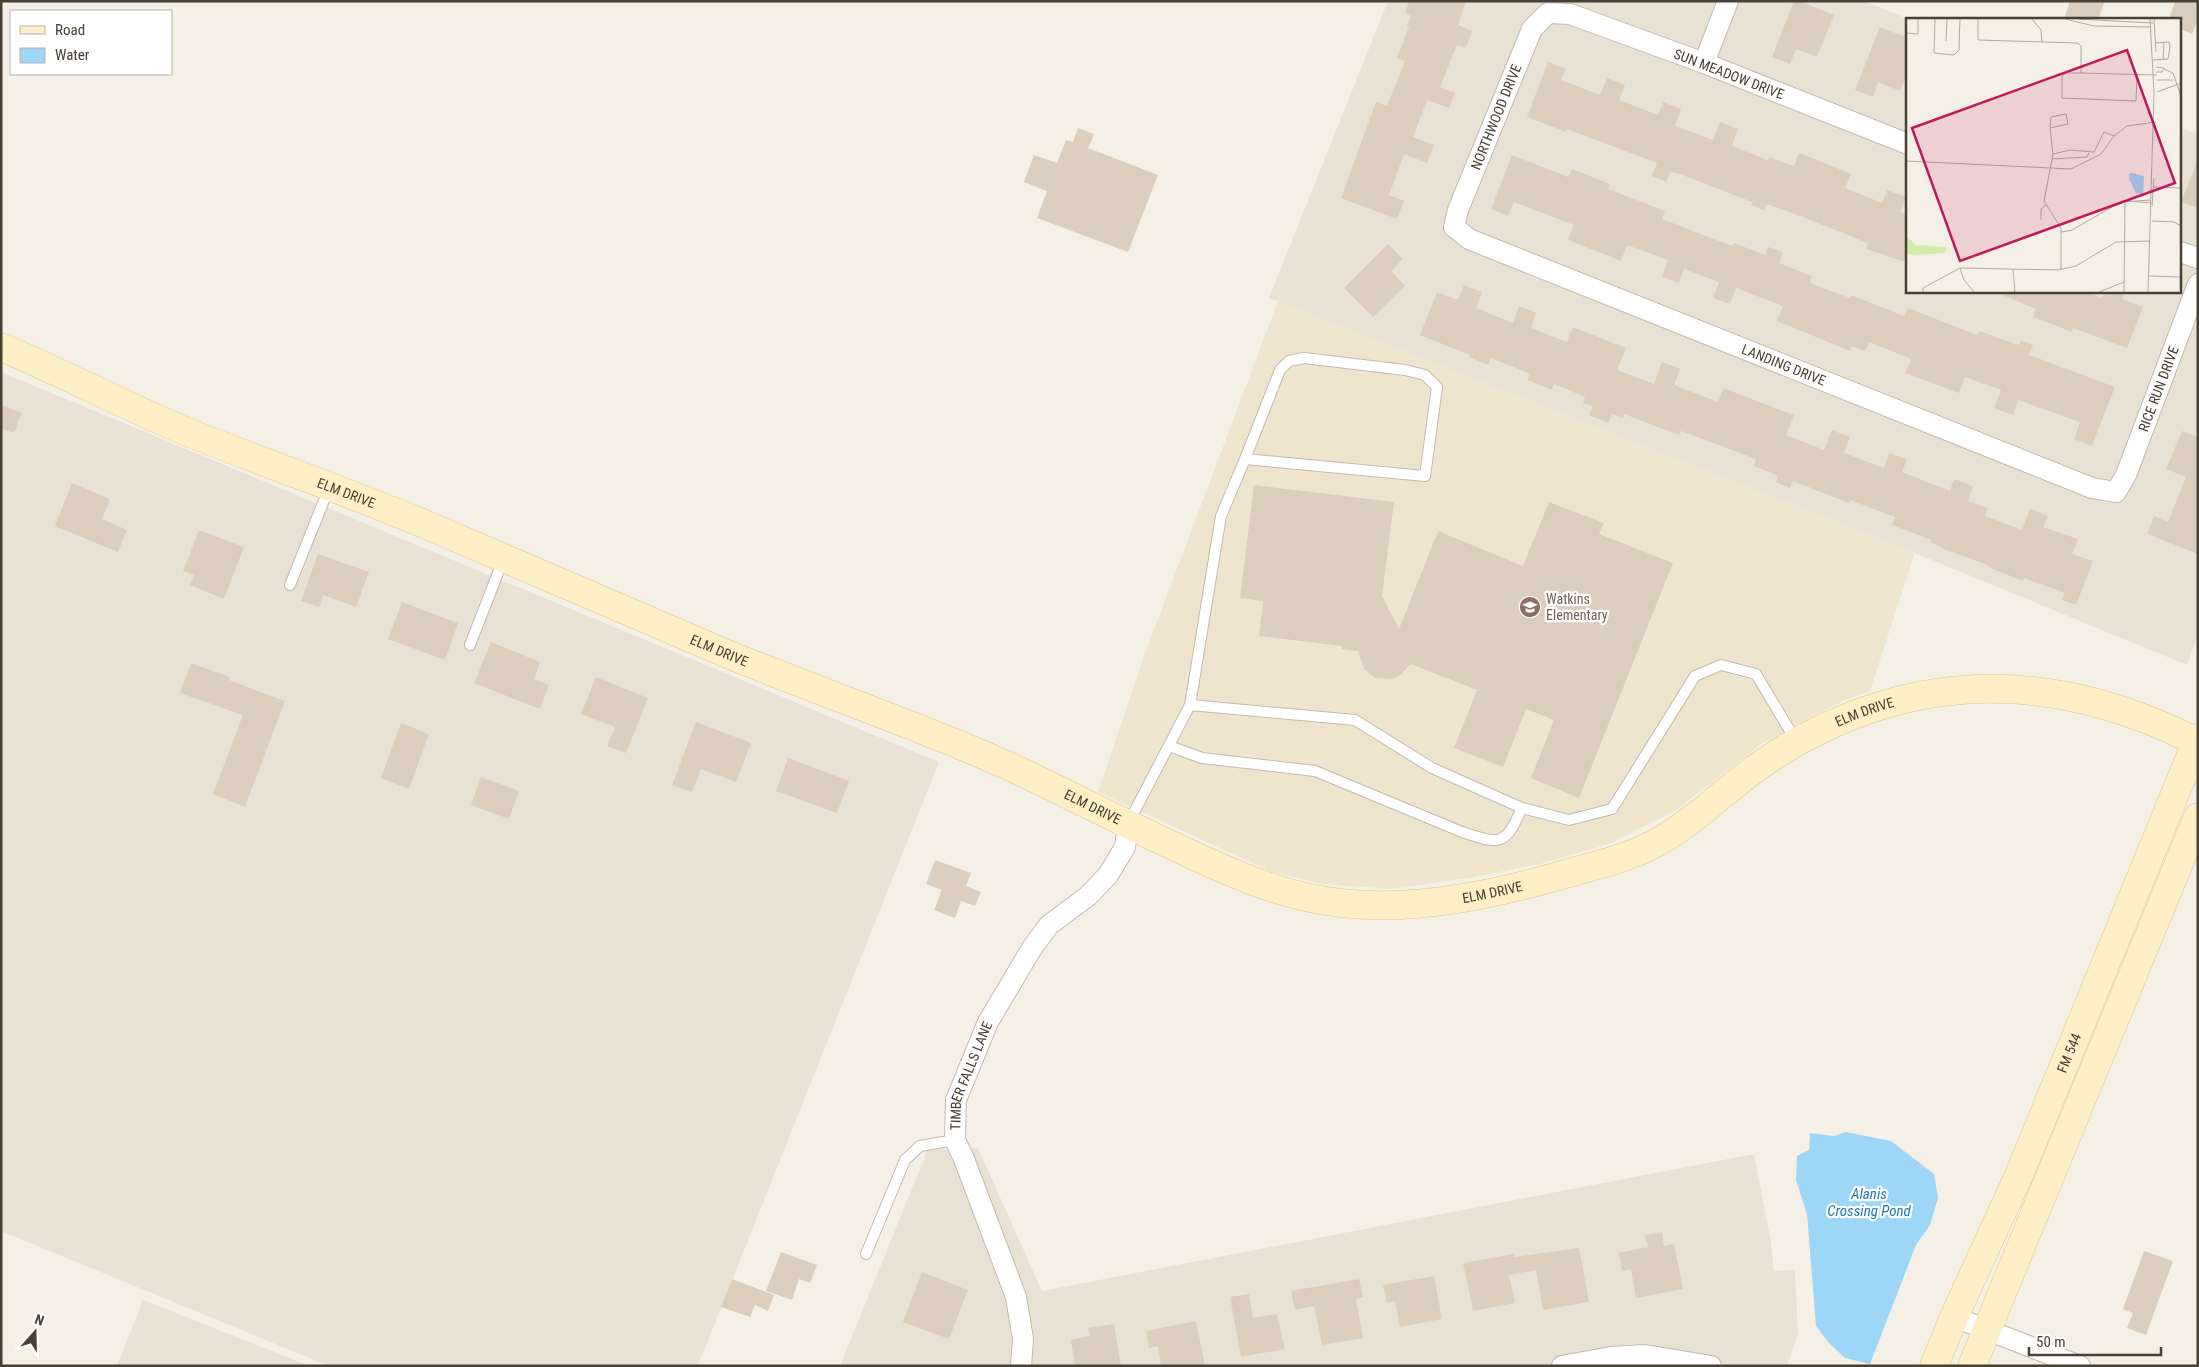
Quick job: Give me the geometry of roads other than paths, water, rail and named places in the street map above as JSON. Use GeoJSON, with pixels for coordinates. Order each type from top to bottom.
{"type":"FeatureCollection","features":[{"type":"Feature","properties":{"kind":"street"},"geometry":{"type":"LineString","coordinates":[[1704,63],[1728,1]]}},
{"type":"Feature","properties":{"kind":"street","name":"SUN MEADOW DRIVE"},"geometry":{"type":"LineString","coordinates":[[1548,13],[1570,14],[1704,63],[1906,143]]}},
{"type":"Feature","properties":{"kind":"street","name":"NORTHWOOD DRIVE"},"geometry":{"type":"LineString","coordinates":[[1454,227],[1458,210],[1532,29],[1548,13]]}},
{"type":"Feature","properties":{"kind":"street","name":"LANDING DRIVE"},"geometry":{"type":"LineString","coordinates":[[1454,227],[1469,239],[2092,488],[2116,492]]}},
{"type":"Feature","properties":{"kind":"street"},"geometry":{"type":"LineString","coordinates":[[2182,253],[2198,258]]}},
{"type":"Feature","properties":{"kind":"street","name":"RICE RUN DRIVE"},"geometry":{"type":"LineString","coordinates":[[2116,492],[2126,475],[2198,284]]}},
{"type":"Feature","properties":{"kind":"street","name":"ELM DRIVE"},"geometry":{"type":"LineString","coordinates":[[1,347],[43,365],[91,390],[186,431],[427,526],[745,661],[1003,764],[1243,879],[1302,898],[1390,907],[1454,899],[1538,882],[1623,858],[1654,844],[1690,822],[1760,764],[1796,741],[1843,717],[1897,700],[1950,689],[1993,688],[2060,695],[2096,703],[2145,718],[2197,741]]}},
{"type":"Feature","properties":{"kind":"street","name":"FM 544"},"geometry":{"type":"LineString","coordinates":[[1934,1366],[1954,1317],[2019,1175],[2197,741]]}},
{"type":"Feature","properties":{"kind":"street"},"geometry":{"type":"LineString","coordinates":[[1972,1366],[2198,817]]}},
{"type":"Feature","properties":{"kind":"street","name":"TIMBER FALLS LANE"},"geometry":{"type":"LineString","coordinates":[[1021,1366],[1023,1339],[1016,1297],[964,1159],[955,1140],[956,1100],[988,1022],[1032,948],[1049,925],[1088,896],[1108,875],[1125,848],[1128,825]]}},
{"type":"Feature","properties":{"kind":"street"},"geometry":{"type":"LineString","coordinates":[[1954,1317],[2080,1366]]}},
{"type":"Feature","properties":{"kind":"street"},"geometry":{"type":"LineString","coordinates":[[1562,1366],[1612,1357],[1637,1356],[1710,1366]]}},
{"type":"Feature","properties":{"kind":"lane"},"geometry":{"type":"LineString","coordinates":[[1128,825],[1190,705],[1221,516],[1246,459],[1280,370],[1289,362],[1304,358],[1406,370],[1425,375],[1437,387],[1425,476],[1246,459]]}},
{"type":"Feature","properties":{"kind":"lane"},"geometry":{"type":"LineString","coordinates":[[290,585],[330,487]]}},
{"type":"Feature","properties":{"kind":"lane"},"geometry":{"type":"LineString","coordinates":[[470,645],[503,559]]}},
{"type":"Feature","properties":{"kind":"lane"},"geometry":{"type":"LineString","coordinates":[[1190,705],[1355,720],[1432,768],[1522,808],[1568,820],[1612,810],[1695,676],[1721,666],[1756,674],[1796,741]]}},
{"type":"Feature","properties":{"kind":"lane"},"geometry":{"type":"LineString","coordinates":[[1169,746],[1202,758],[1315,771],[1483,839],[1499,840],[1509,835],[1522,808]]}},
{"type":"Feature","properties":{"kind":"lane"},"geometry":{"type":"LineString","coordinates":[[866,1254],[904,1160],[920,1146],[955,1140]]}},
{"type":"Feature","properties":{"kind":"water","name":"Alanis Crossing Pond"},"geometry":{"type":"Polygon","coordinates":[[[1846,1132],[1891,1141],[1934,1174],[1938,1198],[1930,1225],[1916,1245],[1870,1364],[1845,1358],[1828,1342],[1816,1326],[1807,1214],[1796,1180],[1797,1156],[1809,1150],[1810,1133],[1834,1136],[1846,1132]]]}},
{"type":"Feature","properties":{"kind":"place","name":"Watkins Elementary"},"geometry":{"type":"Point","coordinates":[1530,607]}}]}
